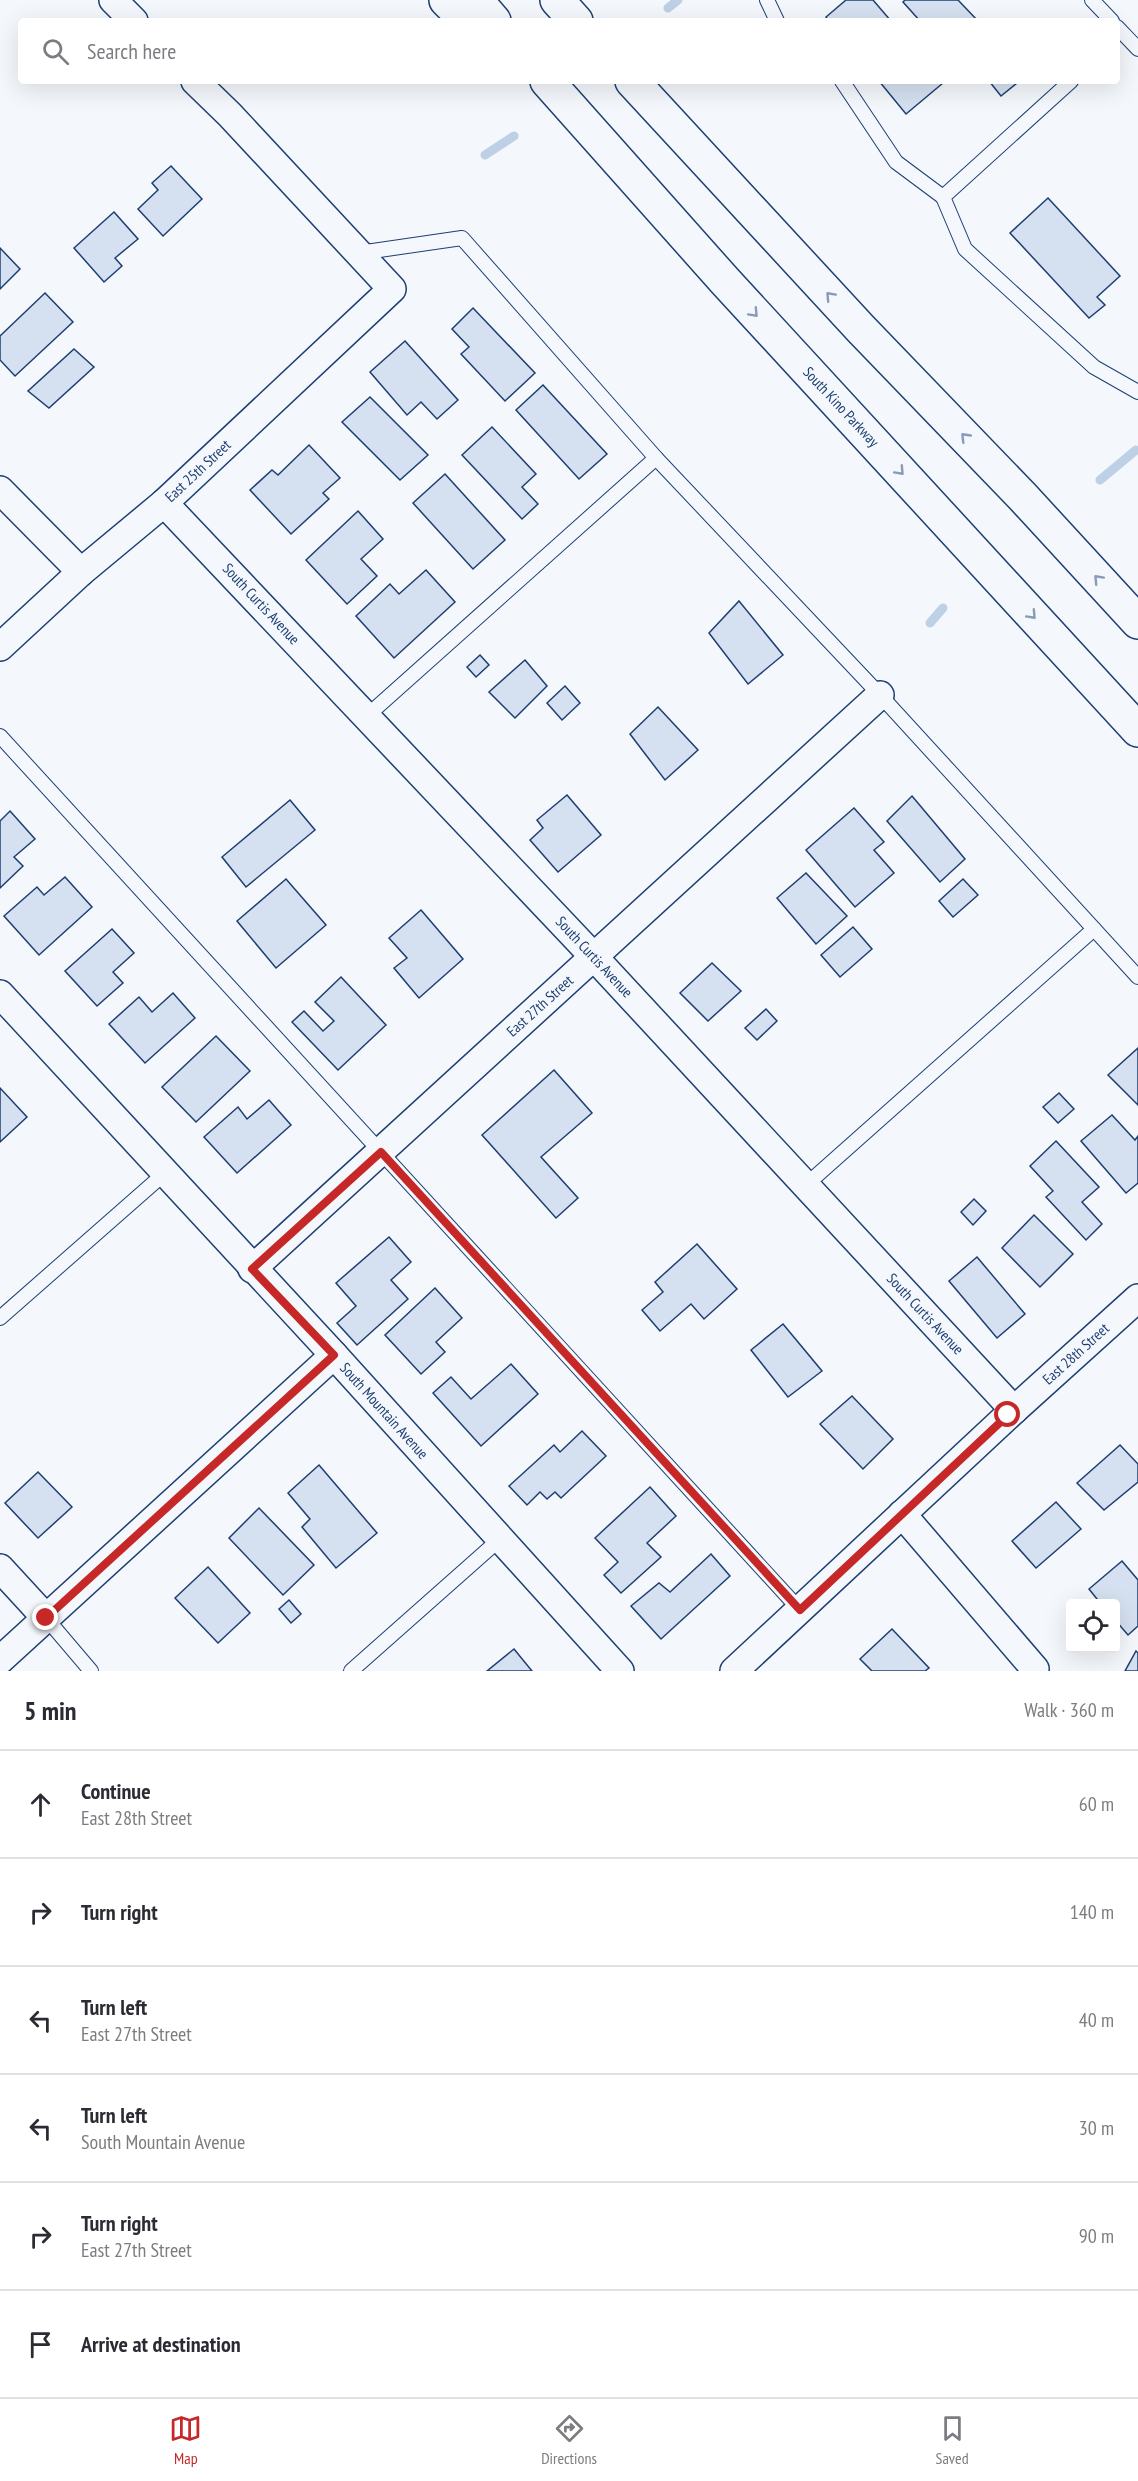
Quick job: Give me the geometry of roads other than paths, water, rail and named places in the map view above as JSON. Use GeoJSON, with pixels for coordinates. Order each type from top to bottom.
{"type":"FeatureCollection","features":[{"type":"Feature","properties":{"kind":"main road"},"geometry":{"type":"LineString","coordinates":[[446,0],[464,18]]}},
{"type":"Feature","properties":{"kind":"main road"},"geometry":{"type":"LineString","coordinates":[[476,0],[491,18]]}},
{"type":"Feature","properties":{"kind":"main road"},"geometry":{"type":"LineString","coordinates":[[557,0],[573,18]]}},
{"type":"Feature","properties":{"kind":"main road"},"geometry":{"type":"LineString","coordinates":[[581,0],[595,18]]}},
{"type":"Feature","properties":{"kind":"main road"},"geometry":{"type":"LineString","coordinates":[[529,84],[725,281]]}},
{"type":"Feature","properties":{"kind":"main road","name":"South Kino Parkway"},"geometry":{"type":"LineString","coordinates":[[550,84],[725,281],[1138,730]]}},
{"type":"Feature","properties":{"kind":"main road"},"geometry":{"type":"LineString","coordinates":[[635,84],[1138,622]]}},
{"type":"Feature","properties":{"kind":"main road"},"geometry":{"type":"LineString","coordinates":[[644,84],[690,144]]}},
{"type":"Feature","properties":{"kind":"street"},"geometry":{"type":"LineString","coordinates":[[113,0],[131,18]]}},
{"type":"Feature","properties":{"kind":"street"},"geometry":{"type":"LineString","coordinates":[[198,84],[359,253]]}},
{"type":"Feature","properties":{"kind":"street","name":"East 25th Street"},"geometry":{"type":"LineString","coordinates":[[0,647],[81,572],[164,502],[392,289],[359,253]]}},
{"type":"Feature","properties":{"kind":"street"},"geometry":{"type":"LineString","coordinates":[[0,490],[81,572]]}},
{"type":"Feature","properties":{"kind":"street","name":"South Curtis Avenue"},"geometry":{"type":"LineString","coordinates":[[164,502],[806,1185],[1011,1413]]}},
{"type":"Feature","properties":{"kind":"street","name":"East 27th Street"},"geometry":{"type":"LineString","coordinates":[[252,1269],[880,695]]}},
{"type":"Feature","properties":{"kind":"street","name":"South Mountain Avenue"},"geometry":{"type":"LineString","coordinates":[[0,994],[334,1355],[620,1671]]}},
{"type":"Feature","properties":{"kind":"street","name":"East 28th Street"},"geometry":{"type":"LineString","coordinates":[[734,1671],[1138,1298]]}},
{"type":"Feature","properties":{"kind":"street"},"geometry":{"type":"LineString","coordinates":[[0,1660],[334,1355]]}},
{"type":"Feature","properties":{"kind":"street"},"geometry":{"type":"LineString","coordinates":[[902,1514],[1035,1669]]}},
{"type":"Feature","properties":{"kind":"street"},"geometry":{"type":"LineString","coordinates":[[0,1568],[46,1618]]}},
{"type":"Feature","properties":{"kind":"lane"},"geometry":{"type":"LineString","coordinates":[[767,0],[776,18]]}},
{"type":"Feature","properties":{"kind":"lane"},"geometry":{"type":"LineString","coordinates":[[1092,0],[1109,18]]}},
{"type":"Feature","properties":{"kind":"lane"},"geometry":{"type":"LineString","coordinates":[[1120,34],[1138,49]]}},
{"type":"Feature","properties":{"kind":"lane"},"geometry":{"type":"LineString","coordinates":[[844,84],[896,162],[943,197],[965,249],[1094,367],[1138,392]]}},
{"type":"Feature","properties":{"kind":"lane"},"geometry":{"type":"LineString","coordinates":[[943,197],[1068,84]]}},
{"type":"Feature","properties":{"kind":"lane"},"geometry":{"type":"LineString","coordinates":[[359,253],[462,238],[656,458],[880,695],[1138,977]]}},
{"type":"Feature","properties":{"kind":"lane"},"geometry":{"type":"LineString","coordinates":[[367,716],[656,458]]}},
{"type":"Feature","properties":{"kind":"lane"},"geometry":{"type":"LineString","coordinates":[[0,736],[800,1610]]}},
{"type":"Feature","properties":{"kind":"lane"},"geometry":{"type":"LineString","coordinates":[[806,1185],[1094,929]]}},
{"type":"Feature","properties":{"kind":"lane"},"geometry":{"type":"LineString","coordinates":[[0,1318],[165,1173]]}},
{"type":"Feature","properties":{"kind":"lane"},"geometry":{"type":"LineString","coordinates":[[351,1671],[500,1539]]}},
{"type":"Feature","properties":{"kind":"lane"},"geometry":{"type":"LineString","coordinates":[[46,1618],[91,1671]]}},
{"type":"Feature","properties":{"kind":"waterway"},"geometry":{"type":"LineString","coordinates":[[668,8],[678,0]]}},
{"type":"Feature","properties":{"kind":"waterway"},"geometry":{"type":"LineString","coordinates":[[485,155],[514,136]]}},
{"type":"Feature","properties":{"kind":"waterway"},"geometry":{"type":"LineString","coordinates":[[1100,480],[1136,450]]}},
{"type":"Feature","properties":{"kind":"waterway"},"geometry":{"type":"LineString","coordinates":[[930,623],[943,608]]}}]}
